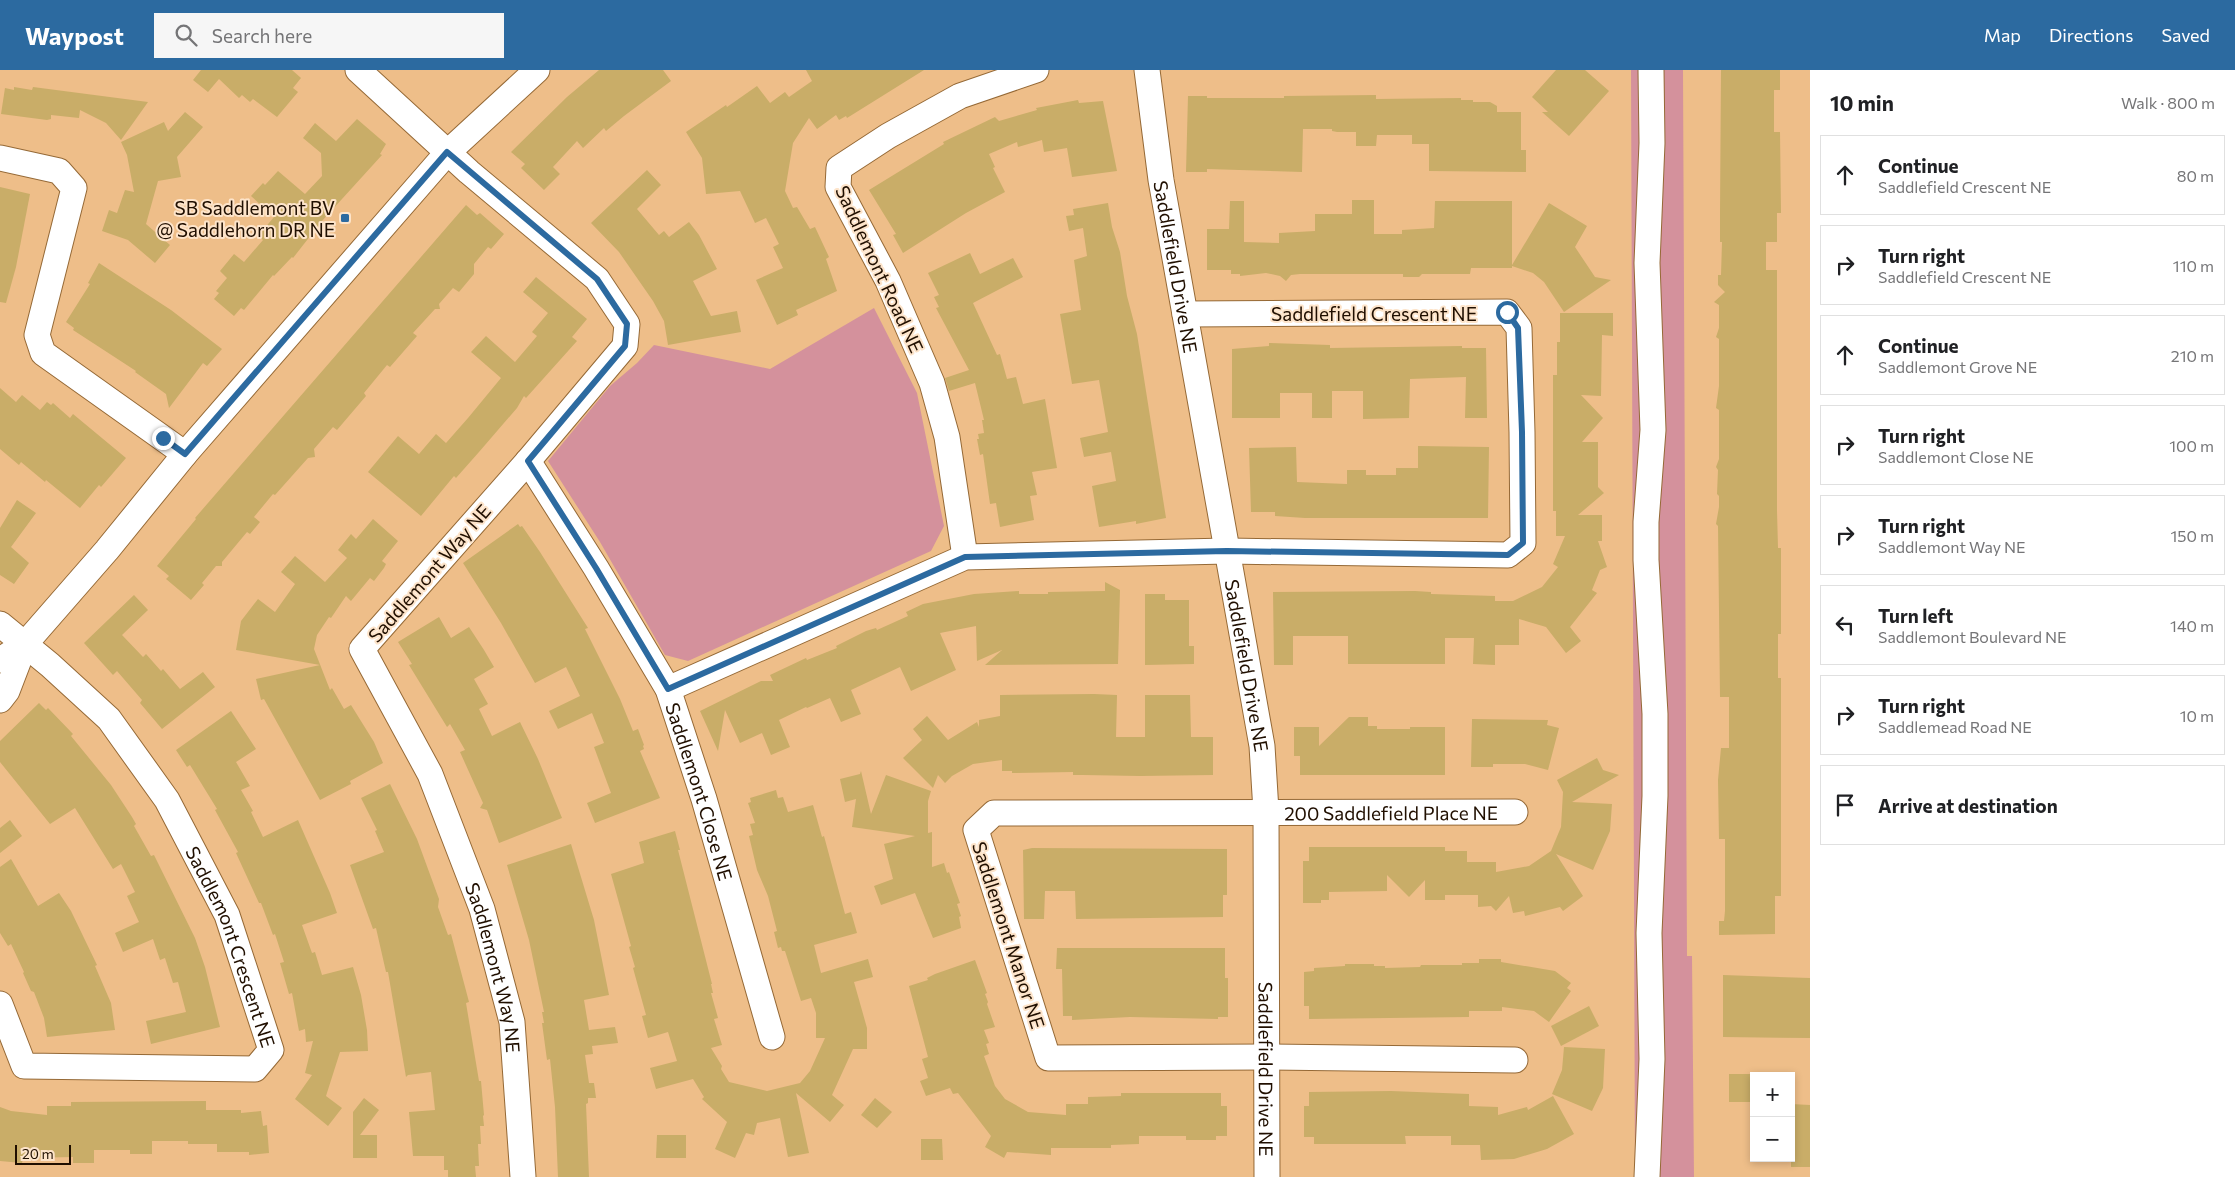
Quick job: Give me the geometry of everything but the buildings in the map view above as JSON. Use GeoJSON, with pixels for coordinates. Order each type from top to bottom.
{"type":"FeatureCollection","features":[{"type":"Feature","properties":{"kind":"street","name":"Saddlemont Way NE"},"geometry":{"type":"LineString","coordinates":[[358,70],[447,152],[597,279],[627,324],[625,346],[528,461],[362,649],[430,774],[482,909],[512,1022],[523,1177]]}},
{"type":"Feature","properties":{"kind":"street"},"geometry":{"type":"LineString","coordinates":[[0,660],[25,644],[107,550],[185,454],[447,152],[537,70]]}},
{"type":"Feature","properties":{"kind":"street","name":"Saddlemont Road NE"},"geometry":{"type":"LineString","coordinates":[[965,557],[947,437],[932,383],[888,281],[838,186],[838,168],[888,136],[960,96],[1036,70]]}},
{"type":"Feature","properties":{"kind":"street","name":"Saddlefield Drive NE"},"geometry":{"type":"LineString","coordinates":[[1147,70],[1161,180],[1262,746],[1266,811],[1267,1177]]}},
{"type":"Feature","properties":{"kind":"street"},"geometry":{"type":"LineString","coordinates":[[1647,1177],[1652,1059],[1649,933],[1655,796],[1655,714],[1646,560],[1646,522],[1653,430],[1647,263],[1652,143],[1650,70]]}},
{"type":"Feature","properties":{"kind":"street"},"geometry":{"type":"LineString","coordinates":[[0,158],[59,171],[74,188],[38,335],[43,353],[185,454]]}},
{"type":"Feature","properties":{"kind":"street","name":"Saddlefield Crescent NE"},"geometry":{"type":"LineString","coordinates":[[1185,314],[1507,312],[1518,328],[1522,432],[1523,543],[1508,555],[1227,551]]}},
{"type":"Feature","properties":{"kind":"street","name":"Saddlemont Close NE"},"geometry":{"type":"LineString","coordinates":[[528,461],[596,568],[668,689],[704,799],[772,1037]]}},
{"type":"Feature","properties":{"kind":"street"},"geometry":{"type":"LineString","coordinates":[[668,689],[965,557],[1227,551]]}},
{"type":"Feature","properties":{"kind":"street"},"geometry":{"type":"LineString","coordinates":[[0,624],[25,644]]}},
{"type":"Feature","properties":{"kind":"street"},"geometry":{"type":"LineString","coordinates":[[0,700],[7,691],[25,644]]}},
{"type":"Feature","properties":{"kind":"street","name":"Saddlemont Crescent NE"},"geometry":{"type":"LineString","coordinates":[[0,1004],[24,1066],[255,1070],[271,1050],[227,914],[167,800],[109,719],[25,644]]}},
{"type":"Feature","properties":{"kind":"street","name":"200 Saddlefield Place NE"},"geometry":{"type":"LineString","coordinates":[[1266,811],[1515,812]]}},
{"type":"Feature","properties":{"kind":"street","name":"Saddlemont Manor NE"},"geometry":{"type":"LineString","coordinates":[[1266,811],[994,813],[976,830],[1048,1058],[1267,1057]]}},
{"type":"Feature","properties":{"kind":"street"},"geometry":{"type":"LineString","coordinates":[[1267,1057],[1515,1060]]}},
{"type":"Feature","properties":{"kind":"shaded area"},"geometry":{"type":"Polygon","coordinates":[[[1631,70],[1683,70],[1687,956],[1692,956],[1694,1177],[1635,1177],[1631,70]]]}},
{"type":"Feature","properties":{"kind":"shaded area"},"geometry":{"type":"Polygon","coordinates":[[[874,308],[917,393],[944,526],[931,551],[688,661],[665,655],[600,542],[548,461],[610,386],[637,363],[654,345],[770,369],[874,308]]]}},
{"type":"Feature","properties":{"kind":"place","name":"SB Saddlemont BV @ Saddlehorn DR NE"},"geometry":{"type":"Point","coordinates":[345,218]}},
{"type":"Feature","properties":{"kind":"route"},"geometry":{"type":"LineString","coordinates":[[163,438],[185,454],[309,314],[447,152],[597,279],[627,324],[625,346],[528,461],[596,568],[668,689],[965,557],[1227,551],[1508,555],[1523,543],[1522,432],[1518,328],[1507,312]]}}]}
